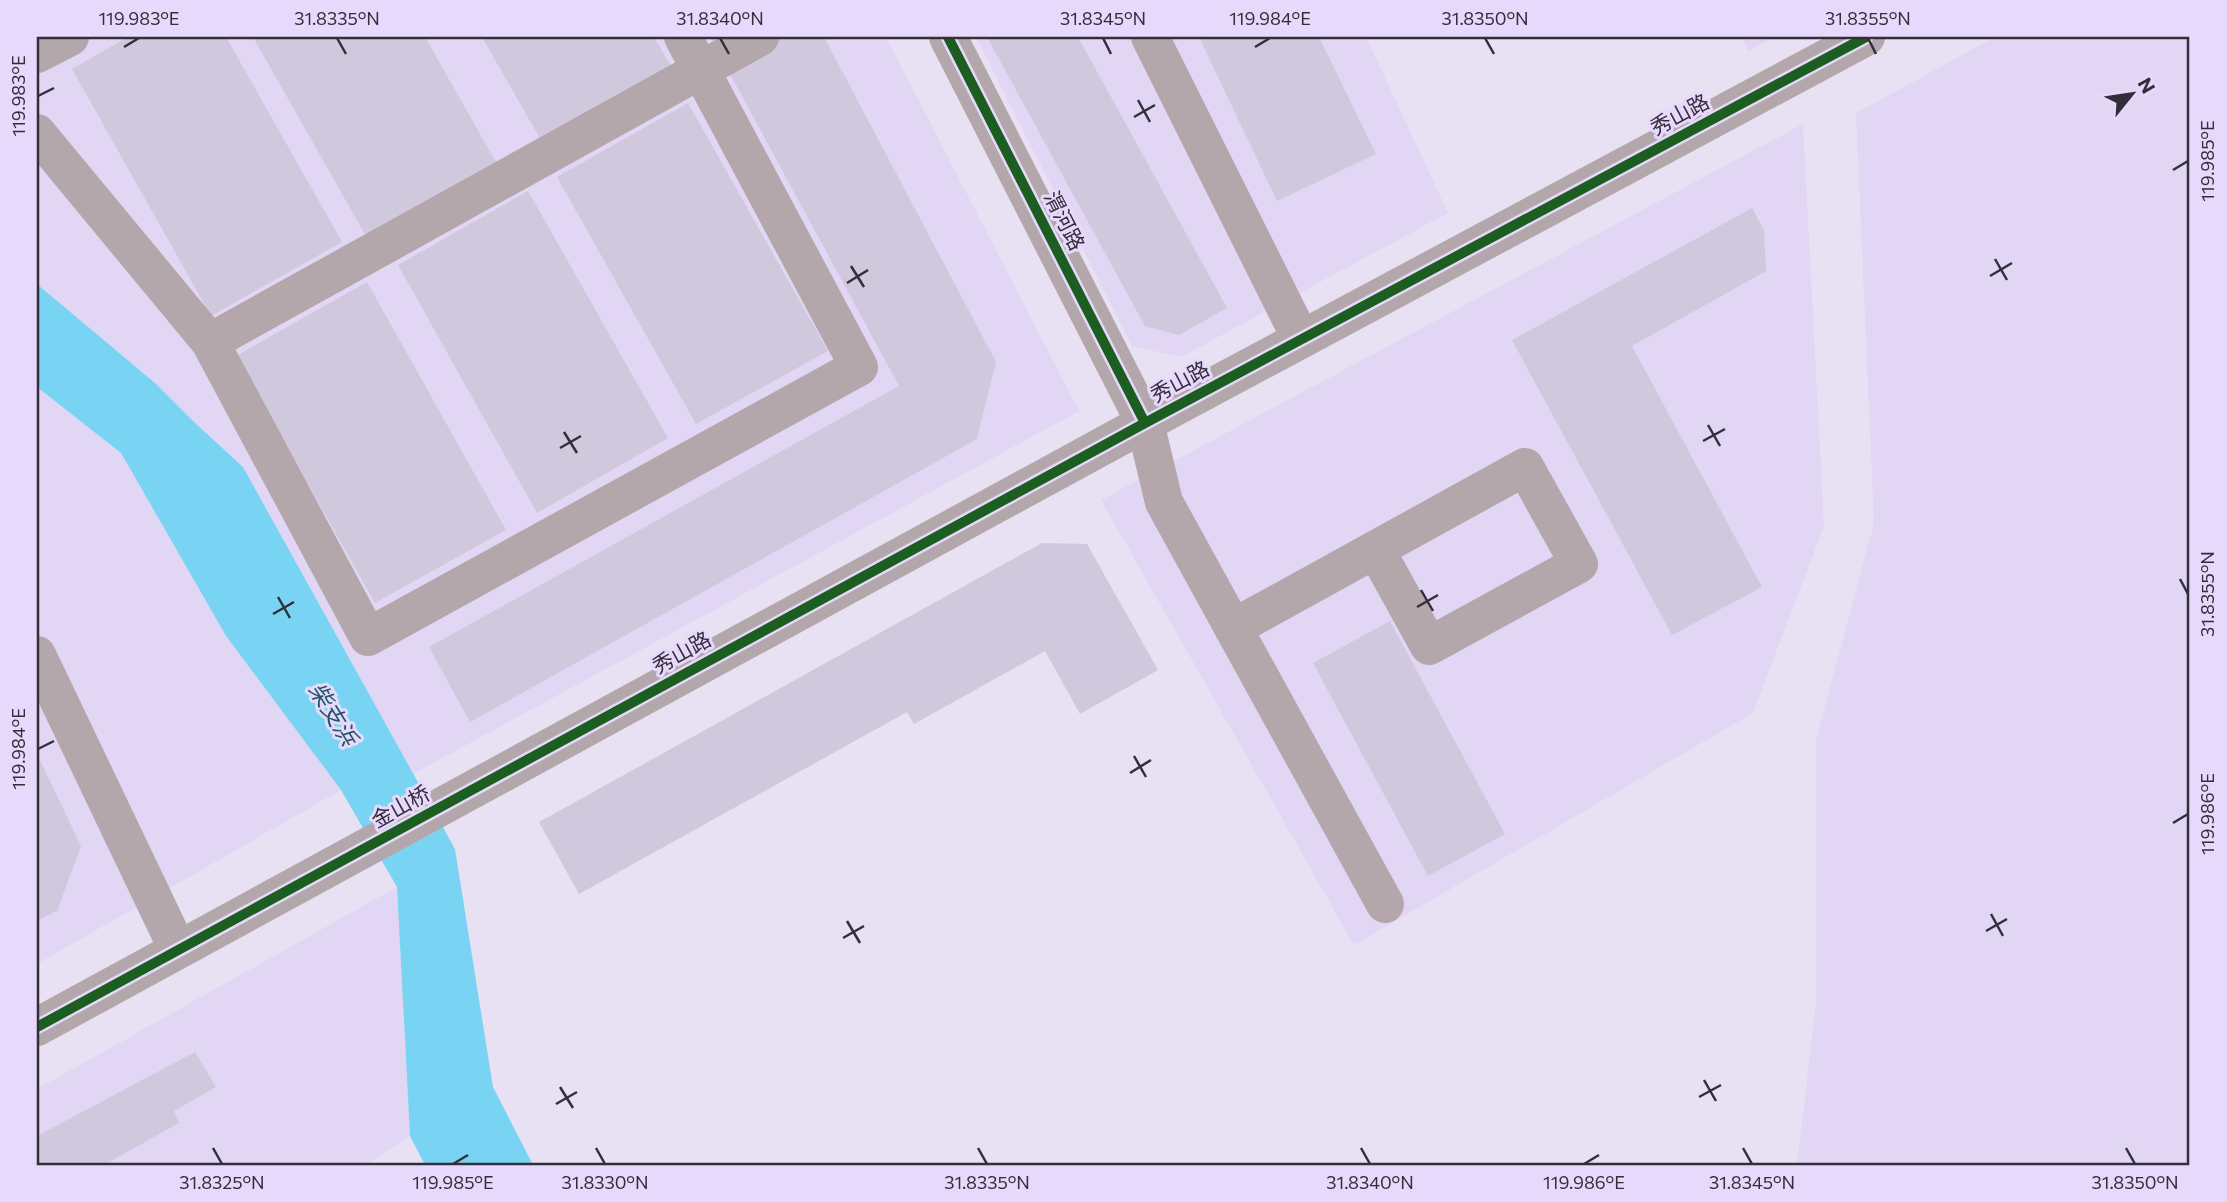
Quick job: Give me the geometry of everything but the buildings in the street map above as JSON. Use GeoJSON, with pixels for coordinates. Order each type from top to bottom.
{"type":"FeatureCollection","features":[{"type":"Feature","properties":{"kind":"street"},"geometry":{"type":"LineString","coordinates":[[37,54],[70,37]]}},
{"type":"Feature","properties":{"kind":"street"},"geometry":{"type":"LineString","coordinates":[[210,342],[692,53],[760,37]]}},
{"type":"Feature","properties":{"kind":"street","name":"渭河路"},"geometry":{"type":"LineString","coordinates":[[948,37],[1145,423],[1164,502],[1385,904]]}},
{"type":"Feature","properties":{"kind":"street"},"geometry":{"type":"LineString","coordinates":[[1150,37],[1301,339]]}},
{"type":"Feature","properties":{"kind":"street"},"geometry":{"type":"LineString","coordinates":[[1796,74],[1799,37]]}},
{"type":"Feature","properties":{"kind":"street","name":"秀山路"},"geometry":{"type":"LineString","coordinates":[[514,766],[1145,423],[1866,37]]}},
{"type":"Feature","properties":{"kind":"street"},"geometry":{"type":"LineString","coordinates":[[37,133],[210,342],[368,637],[859,367],[692,53]]}},
{"type":"Feature","properties":{"kind":"street"},"geometry":{"type":"LineString","coordinates":[[1233,628],[1525,467],[1579,564],[1429,646],[1376,550]]}},
{"type":"Feature","properties":{"kind":"street"},"geometry":{"type":"LineString","coordinates":[[37,656],[178,950]]}},
{"type":"Feature","properties":{"kind":"street","name":"金山桥"},"geometry":{"type":"LineString","coordinates":[[37,1027],[514,766]]}},
{"type":"Feature","properties":{"kind":"shaded area"},"geometry":{"type":"Polygon","coordinates":[[[37,37],[886,37],[1079,411],[413,774],[243,467],[155,383],[37,284],[37,37]]]}},
{"type":"Feature","properties":{"kind":"shaded area"},"geometry":{"type":"Polygon","coordinates":[[[976,37],[1366,37],[1448,213],[1181,357],[1132,346],[976,37]]]}},
{"type":"Feature","properties":{"kind":"shaded area"},"geometry":{"type":"Polygon","coordinates":[[[1742,37],[1775,37],[1748,51],[1742,37]]]}},
{"type":"Feature","properties":{"kind":"shaded area"},"geometry":{"type":"Polygon","coordinates":[[[1995,37],[2190,37],[2190,1165],[1797,1165],[1816,1002],[1816,740],[1874,523],[1856,113],[1995,37]]]}},
{"type":"Feature","properties":{"kind":"shaded area"},"geometry":{"type":"Polygon","coordinates":[[[1803,124],[1824,526],[1753,713],[1354,945],[1101,500],[1803,124]]]}},
{"type":"Feature","properties":{"kind":"shaded area"},"geometry":{"type":"Polygon","coordinates":[[[37,387],[121,453],[226,636],[341,790],[37,964],[37,387]]]}},
{"type":"Feature","properties":{"kind":"shaded area"},"geometry":{"type":"Polygon","coordinates":[[[397,887],[410,1136],[365,1165],[37,1165],[37,1089],[397,887]]]}},
{"type":"Feature","properties":{"kind":"water","name":"柴支浜"},"geometry":{"type":"Polygon","coordinates":[[[37,284],[155,383],[243,467],[455,849],[493,1087],[533,1165],[425,1165],[410,1136],[397,887],[341,790],[226,636],[121,453],[37,387],[37,284]]]}},
{"type":"Feature","properties":{"kind":"cycle path"},"geometry":{"type":"LineString","coordinates":[[948,37],[1145,423]]}},
{"type":"Feature","properties":{"kind":"cycle path"},"geometry":{"type":"LineString","coordinates":[[37,1027],[1145,423],[1866,37]]}}]}
